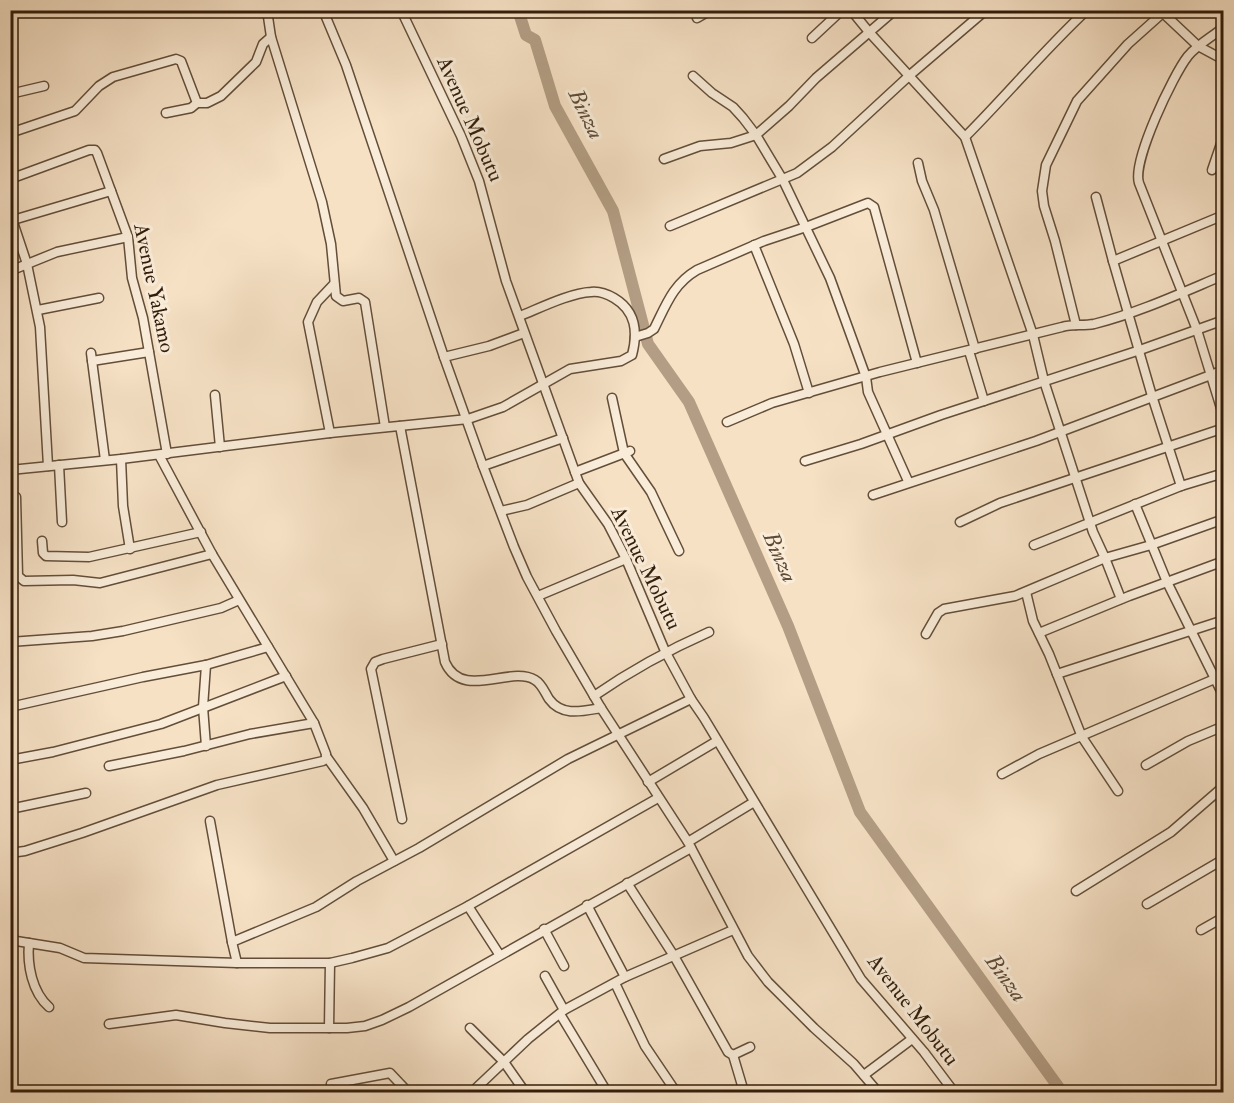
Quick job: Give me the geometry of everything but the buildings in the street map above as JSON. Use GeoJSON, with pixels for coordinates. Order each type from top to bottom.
{"type":"FeatureCollection","features":[{"type":"Feature","properties":{"kind":"street"},"geometry":{"type":"LineString","coordinates":[[267,10],[271,37],[322,202],[331,244],[336,296],[343,301],[359,298],[365,302],[385,427]]}},
{"type":"Feature","properties":{"kind":"street"},"geometry":{"type":"LineString","coordinates":[[323,10],[346,65],[483,466],[513,547],[538,596],[601,708],[689,845],[752,962],[768,982],[864,1075],[878,1092]]}},
{"type":"Feature","properties":{"kind":"street","name":"Avenue Mobutu"},"geometry":{"type":"LineString","coordinates":[[401,10],[461,136],[483,195],[506,281],[579,483],[608,524],[626,559],[665,651],[691,699],[861,979],[954,1092]]}},
{"type":"Feature","properties":{"kind":"street"},"geometry":{"type":"LineString","coordinates":[[697,18],[711,10]]}},
{"type":"Feature","properties":{"kind":"street"},"geometry":{"type":"LineString","coordinates":[[812,38],[842,10]]}},
{"type":"Feature","properties":{"kind":"street"},"geometry":{"type":"LineString","coordinates":[[851,10],[965,137],[1033,335],[1044,381],[1097,544],[1121,599]]}},
{"type":"Feature","properties":{"kind":"street"},"geometry":{"type":"LineString","coordinates":[[664,159],[700,146],[731,143],[756,135],[816,78],[896,10]]}},
{"type":"Feature","properties":{"kind":"street"},"geometry":{"type":"LineString","coordinates":[[670,226],[797,173],[832,147],[910,75],[986,10]]}},
{"type":"Feature","properties":{"kind":"street"},"geometry":{"type":"LineString","coordinates":[[965,137],[1000,102],[1052,43],[1087,10]]}},
{"type":"Feature","properties":{"kind":"street"},"geometry":{"type":"LineString","coordinates":[[1076,325],[1042,191],[1046,165],[1077,101],[1128,44],[1165,12],[1198,46],[1224,60]]}},
{"type":"Feature","properties":{"kind":"street"},"geometry":{"type":"LineString","coordinates":[[1224,27],[1198,46],[1179,68],[1153,126],[1137,171],[1139,183],[1197,330],[1224,418]]}},
{"type":"Feature","properties":{"kind":"street"},"geometry":{"type":"LineString","coordinates":[[166,113],[191,108],[197,103],[207,103],[221,96],[256,62],[263,44],[271,37]]}},
{"type":"Feature","properties":{"kind":"street"},"geometry":{"type":"LineString","coordinates":[[10,133],[75,111],[99,86],[113,77],[176,59],[181,61],[197,103]]}},
{"type":"Feature","properties":{"kind":"street"},"geometry":{"type":"LineString","coordinates":[[693,76],[733,107],[756,135],[783,180],[830,278],[866,377],[868,392],[908,481]]}},
{"type":"Feature","properties":{"kind":"street"},"geometry":{"type":"LineString","coordinates":[[10,94],[44,86]]}},
{"type":"Feature","properties":{"kind":"street"},"geometry":{"type":"LineString","coordinates":[[1212,170],[1224,135]]}},
{"type":"Feature","properties":{"kind":"street","name":"Avenue Yakamo"},"geometry":{"type":"LineString","coordinates":[[10,178],[92,149],[97,153],[128,237],[132,278],[149,352],[163,454],[212,554],[314,723],[326,756],[363,808],[394,861]]}},
{"type":"Feature","properties":{"kind":"street"},"geometry":{"type":"LineString","coordinates":[[918,163],[922,181],[934,210],[984,401]]}},
{"type":"Feature","properties":{"kind":"street"},"geometry":{"type":"LineString","coordinates":[[48,466],[38,310],[12,216],[111,191]]}},
{"type":"Feature","properties":{"kind":"street"},"geometry":{"type":"LineString","coordinates":[[1096,197],[1152,396],[1181,486]]}},
{"type":"Feature","properties":{"kind":"street"},"geometry":{"type":"LineString","coordinates":[[637,337],[654,329],[668,298],[679,283],[697,270],[753,245],[865,204],[873,205],[917,363]]}},
{"type":"Feature","properties":{"kind":"street"},"geometry":{"type":"LineString","coordinates":[[1113,261],[1224,215]]}},
{"type":"Feature","properties":{"kind":"street"},"geometry":{"type":"LineString","coordinates":[[10,271],[57,252],[128,237]]}},
{"type":"Feature","properties":{"kind":"street"},"geometry":{"type":"LineString","coordinates":[[753,245],[794,344],[809,393]]}},
{"type":"Feature","properties":{"kind":"street"},"geometry":{"type":"LineString","coordinates":[[727,423],[772,403],[917,363],[1129,313],[1224,275]]}},
{"type":"Feature","properties":{"kind":"street"},"geometry":{"type":"LineString","coordinates":[[330,433],[308,322],[317,302],[334,284]]}},
{"type":"Feature","properties":{"kind":"street"},"geometry":{"type":"LineString","coordinates":[[10,470],[468,419],[491,412],[570,369],[621,361],[631,357],[637,337],[631,313],[618,300],[602,292],[585,293],[520,316]]}},
{"type":"Feature","properties":{"kind":"street"},"geometry":{"type":"LineString","coordinates":[[38,310],[99,298]]}},
{"type":"Feature","properties":{"kind":"street"},"geometry":{"type":"LineString","coordinates":[[805,461],[1224,321]]}},
{"type":"Feature","properties":{"kind":"street"},"geometry":{"type":"LineString","coordinates":[[444,357],[489,346],[524,333]]}},
{"type":"Feature","properties":{"kind":"street"},"geometry":{"type":"LineString","coordinates":[[105,460],[91,357],[149,352]]}},
{"type":"Feature","properties":{"kind":"street"},"geometry":{"type":"LineString","coordinates":[[873,495],[908,481],[1060,432],[1224,370]]}},
{"type":"Feature","properties":{"kind":"street"},"geometry":{"type":"LineString","coordinates":[[216,395],[220,447]]}},
{"type":"Feature","properties":{"kind":"street"},"geometry":{"type":"LineString","coordinates":[[612,398],[627,452],[651,492],[679,551]]}},
{"type":"Feature","properties":{"kind":"street"},"geometry":{"type":"LineString","coordinates":[[400,426],[445,663],[449,671],[460,679],[528,677],[539,682],[550,700],[564,710],[574,712],[601,708]]}},
{"type":"Feature","properties":{"kind":"street"},"geometry":{"type":"LineString","coordinates":[[960,522],[1000,503],[1224,428]]}},
{"type":"Feature","properties":{"kind":"street"},"geometry":{"type":"LineString","coordinates":[[483,466],[563,438]]}},
{"type":"Feature","properties":{"kind":"street"},"geometry":{"type":"LineString","coordinates":[[575,472],[627,452]]}},
{"type":"Feature","properties":{"kind":"street"},"geometry":{"type":"LineString","coordinates":[[122,459],[123,506],[130,549]]}},
{"type":"Feature","properties":{"kind":"street"},"geometry":{"type":"LineString","coordinates":[[59,465],[62,522]]}},
{"type":"Feature","properties":{"kind":"street"},"geometry":{"type":"LineString","coordinates":[[1034,545],[1181,486],[1224,473]]}},
{"type":"Feature","properties":{"kind":"street"},"geometry":{"type":"LineString","coordinates":[[501,512],[527,505],[579,483]]}},
{"type":"Feature","properties":{"kind":"street"},"geometry":{"type":"LineString","coordinates":[[16,497],[18,576],[24,581],[73,580],[100,583],[212,554]]}},
{"type":"Feature","properties":{"kind":"street"},"geometry":{"type":"LineString","coordinates":[[1135,504],[1167,582],[1191,630],[1219,677],[1224,697]]}},
{"type":"Feature","properties":{"kind":"street"},"geometry":{"type":"LineString","coordinates":[[926,634],[938,613],[945,609],[1000,600],[1026,592],[1105,558],[1224,519]]}},
{"type":"Feature","properties":{"kind":"street"},"geometry":{"type":"LineString","coordinates":[[42,541],[43,553],[46,556],[89,556],[201,532]]}},
{"type":"Feature","properties":{"kind":"street"},"geometry":{"type":"LineString","coordinates":[[538,596],[626,559]]}},
{"type":"Feature","properties":{"kind":"street"},"geometry":{"type":"LineString","coordinates":[[1040,633],[1121,599],[1224,561]]}},
{"type":"Feature","properties":{"kind":"street"},"geometry":{"type":"LineString","coordinates":[[1026,592],[1033,621],[1082,736],[1118,791]]}},
{"type":"Feature","properties":{"kind":"street"},"geometry":{"type":"LineString","coordinates":[[10,642],[92,636],[123,631],[221,608],[239,600]]}},
{"type":"Feature","properties":{"kind":"street"},"geometry":{"type":"LineString","coordinates":[[1057,674],[1224,620]]}},
{"type":"Feature","properties":{"kind":"street"},"geometry":{"type":"LineString","coordinates":[[594,696],[665,651],[709,632]]}},
{"type":"Feature","properties":{"kind":"street"},"geometry":{"type":"LineString","coordinates":[[402,819],[371,669],[375,662],[442,644]]}},
{"type":"Feature","properties":{"kind":"street"},"geometry":{"type":"LineString","coordinates":[[10,707],[206,665],[268,647]]}},
{"type":"Feature","properties":{"kind":"street"},"geometry":{"type":"LineString","coordinates":[[206,665],[203,707],[206,746]]}},
{"type":"Feature","properties":{"kind":"street"},"geometry":{"type":"LineString","coordinates":[[10,760],[53,752],[161,724],[286,676]]}},
{"type":"Feature","properties":{"kind":"street"},"geometry":{"type":"LineString","coordinates":[[1002,774],[1039,754],[1219,677]]}},
{"type":"Feature","properties":{"kind":"street"},"geometry":{"type":"LineString","coordinates":[[232,942],[306,912],[568,759],[691,699]]}},
{"type":"Feature","properties":{"kind":"street"},"geometry":{"type":"LineString","coordinates":[[109,766],[206,746],[250,734],[314,723]]}},
{"type":"Feature","properties":{"kind":"street"},"geometry":{"type":"LineString","coordinates":[[1146,765],[1188,741],[1224,726]]}},
{"type":"Feature","properties":{"kind":"street"},"geometry":{"type":"LineString","coordinates":[[648,782],[717,741]]}},
{"type":"Feature","properties":{"kind":"street"},"geometry":{"type":"LineString","coordinates":[[10,853],[25,851],[82,833],[218,784],[323,761],[326,756]]}},
{"type":"Feature","properties":{"kind":"street"},"geometry":{"type":"LineString","coordinates":[[1076,891],[1171,832],[1224,786]]}},
{"type":"Feature","properties":{"kind":"street"},"geometry":{"type":"LineString","coordinates":[[10,809],[86,793]]}},
{"type":"Feature","properties":{"kind":"street"},"geometry":{"type":"LineString","coordinates":[[10,940],[60,948],[84,958],[237,963],[330,963],[388,948],[468,906],[658,798]]}},
{"type":"Feature","properties":{"kind":"street"},"geometry":{"type":"LineString","coordinates":[[109,1024],[176,1015],[270,1028],[365,1026],[382,1020],[627,883],[754,802]]}},
{"type":"Feature","properties":{"kind":"street"},"geometry":{"type":"LineString","coordinates":[[210,821],[237,963]]}},
{"type":"Feature","properties":{"kind":"street"},"geometry":{"type":"LineString","coordinates":[[1147,904],[1224,859]]}},
{"type":"Feature","properties":{"kind":"street"},"geometry":{"type":"LineString","coordinates":[[627,883],[674,956],[728,1052],[733,1055],[744,1092]]}},
{"type":"Feature","properties":{"kind":"street"},"geometry":{"type":"LineString","coordinates":[[587,905],[625,977]]}},
{"type":"Feature","properties":{"kind":"street"},"geometry":{"type":"LineString","coordinates":[[468,906],[499,954]]}},
{"type":"Feature","properties":{"kind":"street"},"geometry":{"type":"LineString","coordinates":[[1201,930],[1224,917]]}},
{"type":"Feature","properties":{"kind":"street"},"geometry":{"type":"LineString","coordinates":[[544,929],[564,966]]}},
{"type":"Feature","properties":{"kind":"street"},"geometry":{"type":"LineString","coordinates":[[472,1092],[544,1025],[562,1012],[625,977],[733,930]]}},
{"type":"Feature","properties":{"kind":"street"},"geometry":{"type":"LineString","coordinates":[[29,943],[28,962],[32,976],[43,1000],[49,1007]]}},
{"type":"Feature","properties":{"kind":"street"},"geometry":{"type":"LineString","coordinates":[[329,1028],[330,963]]}},
{"type":"Feature","properties":{"kind":"street"},"geometry":{"type":"LineString","coordinates":[[545,976],[562,1012],[607,1092]]}},
{"type":"Feature","properties":{"kind":"street"},"geometry":{"type":"LineString","coordinates":[[615,983],[645,1046],[676,1092]]}},
{"type":"Feature","properties":{"kind":"street"},"geometry":{"type":"LineString","coordinates":[[470,1028],[504,1062],[525,1092]]}},
{"type":"Feature","properties":{"kind":"street"},"geometry":{"type":"LineString","coordinates":[[864,1075],[912,1039]]}},
{"type":"Feature","properties":{"kind":"street"},"geometry":{"type":"LineString","coordinates":[[733,1055],[750,1047]]}},
{"type":"Feature","properties":{"kind":"street"},"geometry":{"type":"LineString","coordinates":[[331,1083],[390,1073],[408,1092]]}},
{"type":"Feature","properties":{"kind":"waterway","name":"Binza"},"geometry":{"type":"LineString","coordinates":[[518,10],[526,35],[535,40],[555,106],[613,211],[648,344],[689,402],[788,626],[860,812],[1062,1092]]}}]}
